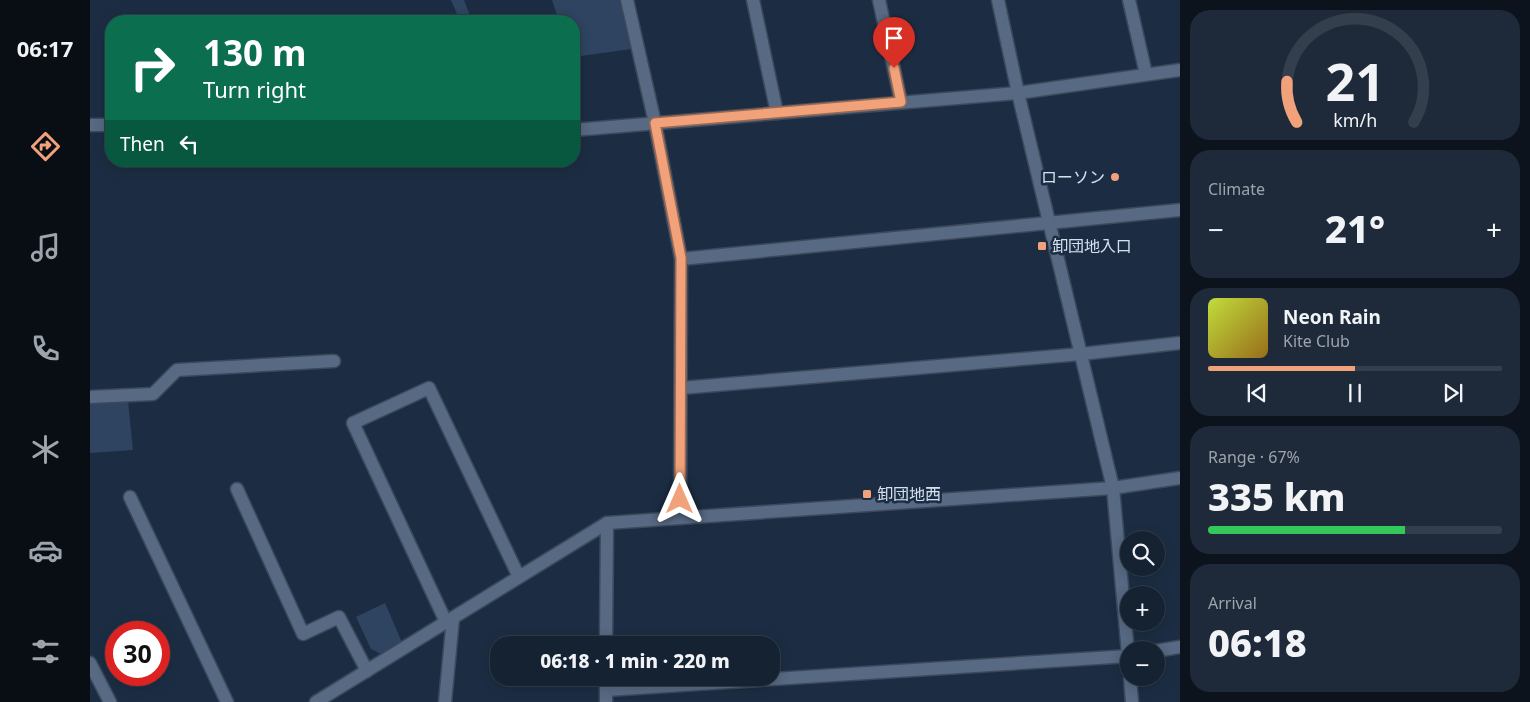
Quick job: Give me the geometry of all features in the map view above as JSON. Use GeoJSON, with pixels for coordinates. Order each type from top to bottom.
{"type":"FeatureCollection","features":[{"type":"Feature","properties":{"kind":"street"},"geometry":{"type":"LineString","coordinates":[[627,0],[655,123],[681,258],[680,518]]}},
{"type":"Feature","properties":{"kind":"street"},"geometry":{"type":"LineString","coordinates":[[753,0],[777,113]]}},
{"type":"Feature","properties":{"kind":"street"},"geometry":{"type":"LineString","coordinates":[[879,0],[901,102]]}},
{"type":"Feature","properties":{"kind":"street"},"geometry":{"type":"LineString","coordinates":[[998,0],[1018,93],[1113,488],[1127,641]]}},
{"type":"Feature","properties":{"kind":"street"},"geometry":{"type":"LineString","coordinates":[[1129,0],[1146,74]]}},
{"type":"Feature","properties":{"kind":"street"},"geometry":{"type":"LineString","coordinates":[[580,129],[1018,93],[1180,70]]}},
{"type":"Feature","properties":{"kind":"street"},"geometry":{"type":"LineString","coordinates":[[90,125],[105,125]]}},
{"type":"Feature","properties":{"kind":"street"},"geometry":{"type":"LineString","coordinates":[[681,258],[1180,210]]}},
{"type":"Feature","properties":{"kind":"street"},"geometry":{"type":"LineString","coordinates":[[681,388],[1081,354],[1180,343]]}},
{"type":"Feature","properties":{"kind":"street"},"geometry":{"type":"LineString","coordinates":[[90,397],[153,394],[177,370],[334,361]]}},
{"type":"Feature","properties":{"kind":"street"},"geometry":{"type":"LineString","coordinates":[[445,702],[450,620],[352,423],[429,388],[519,577]]}},
{"type":"Feature","properties":{"kind":"street"},"geometry":{"type":"LineString","coordinates":[[316,702],[607,523],[1113,488],[1180,478]]}},
{"type":"Feature","properties":{"kind":"street"},"geometry":{"type":"LineString","coordinates":[[237,490],[302,634],[339,617],[367,671]]}},
{"type":"Feature","properties":{"kind":"street"},"geometry":{"type":"LineString","coordinates":[[130,497],[227,702]]}},
{"type":"Feature","properties":{"kind":"street"},"geometry":{"type":"LineString","coordinates":[[606,636],[607,523]]}},
{"type":"Feature","properties":{"kind":"street"},"geometry":{"type":"LineString","coordinates":[[1165,650],[1180,647]]}},
{"type":"Feature","properties":{"kind":"street"},"geometry":{"type":"LineString","coordinates":[[606,690],[1120,658]]}},
{"type":"Feature","properties":{"kind":"street"},"geometry":{"type":"LineString","coordinates":[[90,663],[110,702]]}},
{"type":"Feature","properties":{"kind":"street"},"geometry":{"type":"LineString","coordinates":[[1131,686],[1132,702]]}},
{"type":"Feature","properties":{"kind":"shaded area"},"geometry":{"type":"Polygon","coordinates":[[[451,0],[464,0],[470,15],[457,15],[451,0]]]}},
{"type":"Feature","properties":{"kind":"shaded area"},"geometry":{"type":"Polygon","coordinates":[[[552,0],[620,0],[631,49],[580,56],[580,15],[557,15],[552,0]]]}},
{"type":"Feature","properties":{"kind":"shaded area"},"geometry":{"type":"Polygon","coordinates":[[[128,401],[133,450],[90,453],[90,404],[128,401]]]}},
{"type":"Feature","properties":{"kind":"shaded area"},"geometry":{"type":"Polygon","coordinates":[[[385,603],[403,645],[385,656],[371,649],[356,617],[385,603]]]}},
{"type":"Feature","properties":{"kind":"place","name":"ローソン"},"geometry":{"type":"Point","coordinates":[1115,177]}},
{"type":"Feature","properties":{"kind":"place","name":"卸団地入口"},"geometry":{"type":"Point","coordinates":[1042,246]}},
{"type":"Feature","properties":{"kind":"place","name":"卸団地西"},"geometry":{"type":"Point","coordinates":[867,494]}},
{"type":"Feature","properties":{"kind":"route"},"geometry":{"type":"LineString","coordinates":[[680,499],[681,258],[655,123],[901,102],[894,68]]}}]}
